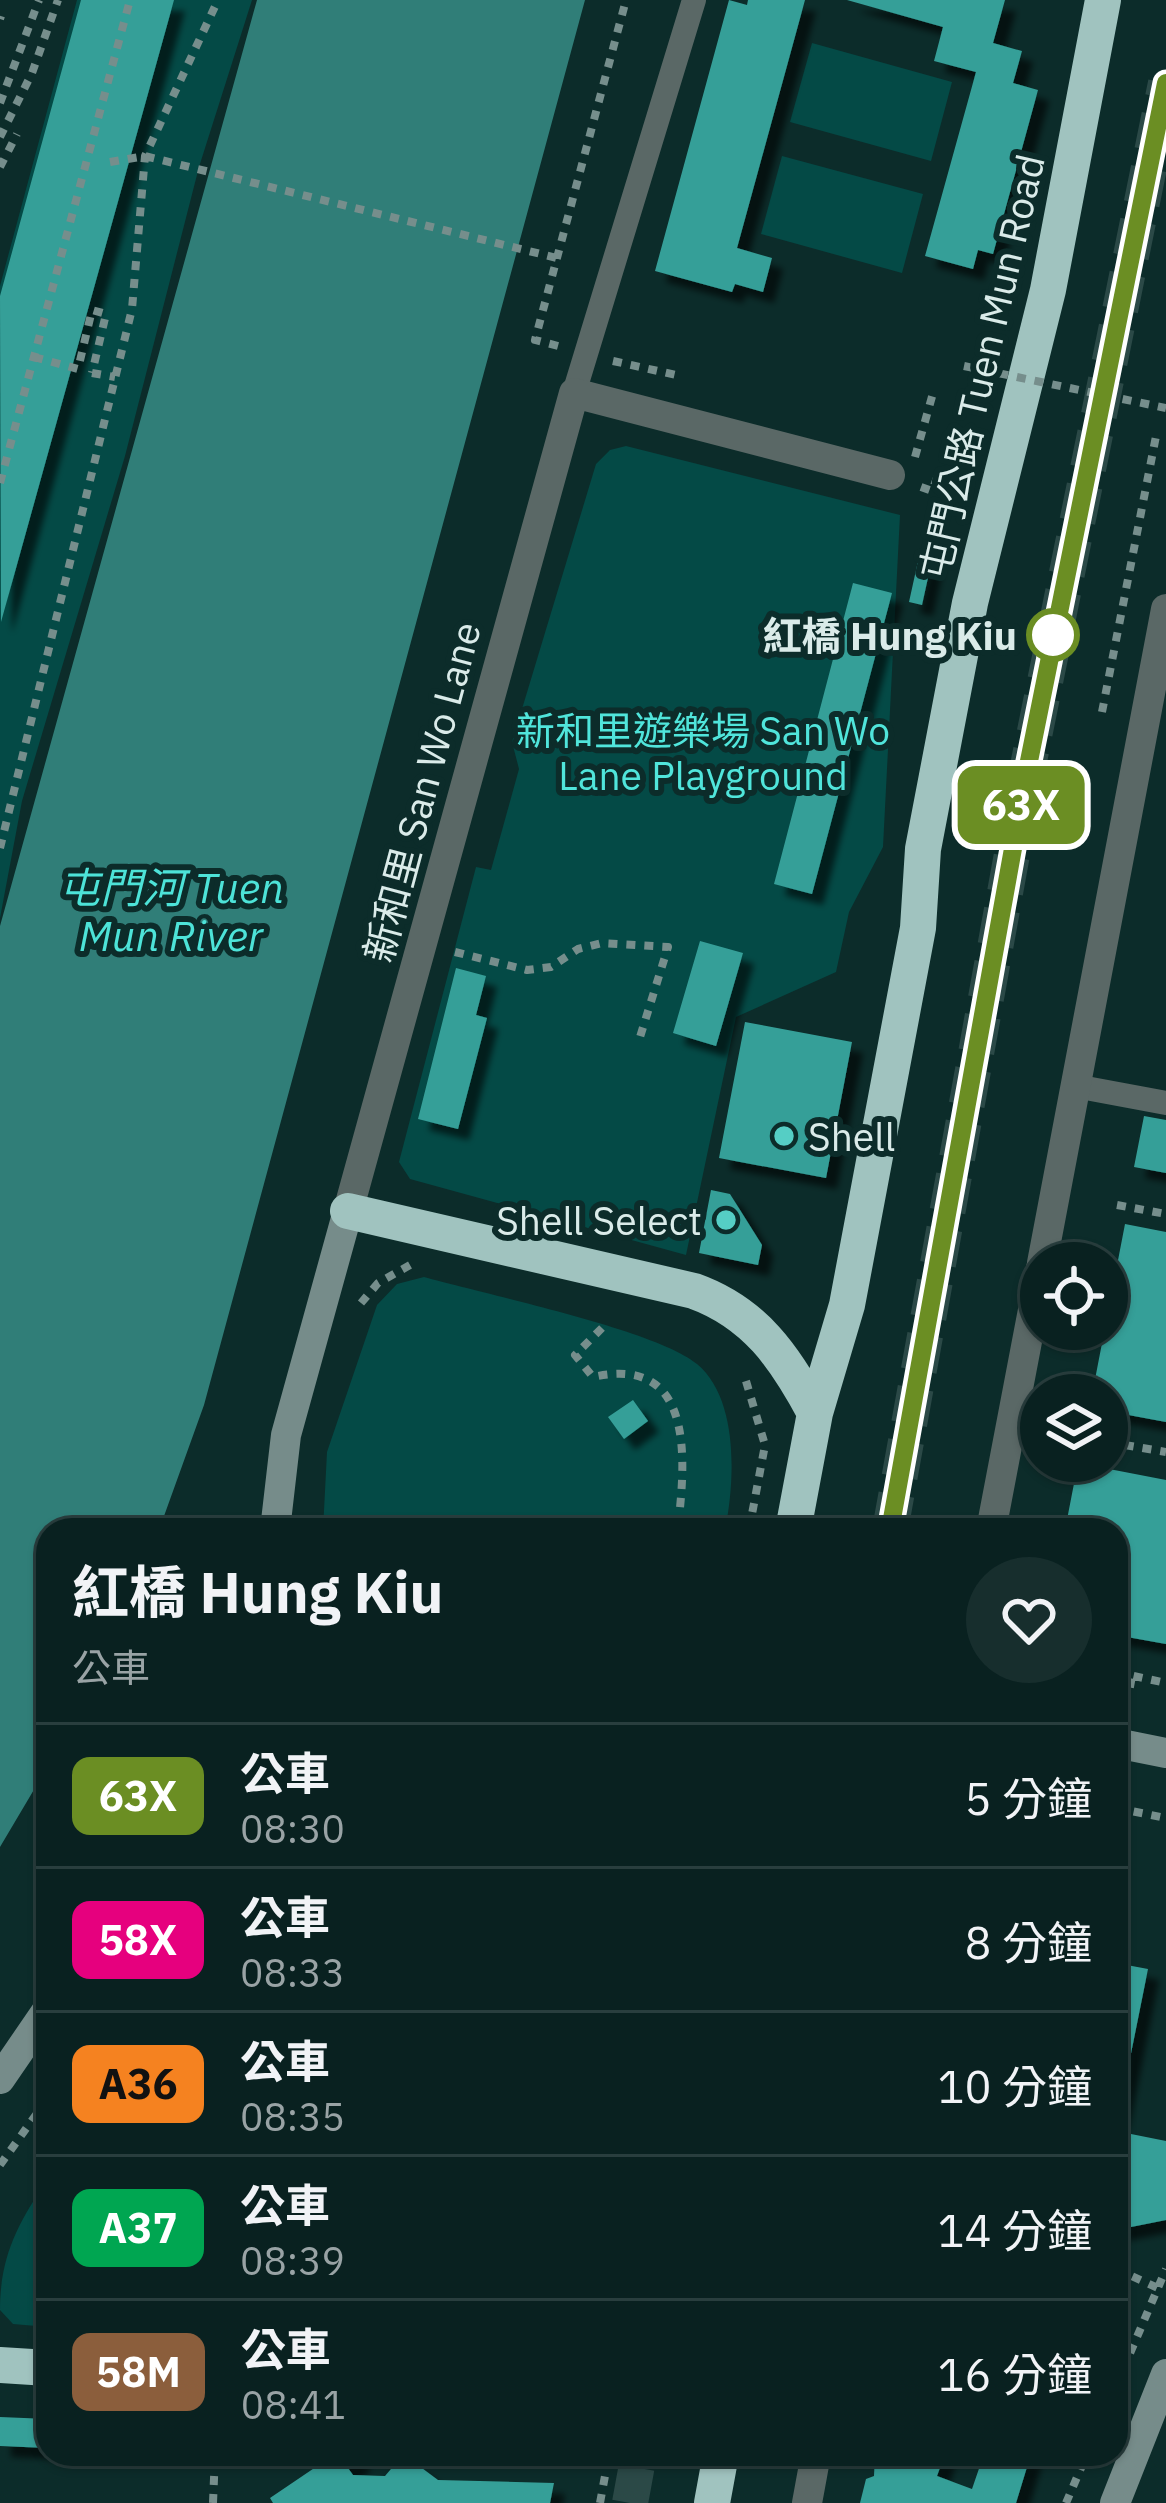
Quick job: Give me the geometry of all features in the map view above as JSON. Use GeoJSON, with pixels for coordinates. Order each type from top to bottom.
{"type":"FeatureCollection","features":[{"type":"Feature","properties":{"kind":"highway","name":"屯門公路 Tuen Mun Road"},"geometry":{"type":"LineString","coordinates":[[795,1518],[815,1413],[847,1305],[918,928],[923,849],[970,603],[1048,290],[1103,0]]}},
{"type":"Feature","properties":{"kind":"highway"},"geometry":{"type":"LineString","coordinates":[[348,1211],[694,1291],[731,1304],[775,1349],[815,1413]]}},
{"type":"Feature","properties":{"kind":"highway"},"geometry":{"type":"LineString","coordinates":[[0,2365],[36,2367]]}},
{"type":"Feature","properties":{"kind":"highway"},"geometry":{"type":"LineString","coordinates":[[712,2503],[719,2466]]}},
{"type":"Feature","properties":{"kind":"street"},"geometry":{"type":"LineString","coordinates":[[574,393],[902,467]]}},
{"type":"Feature","properties":{"kind":"street","name":"新和里 San Wo Lane"},"geometry":{"type":"LineString","coordinates":[[276,1518],[286,1435],[574,393]]}},
{"type":"Feature","properties":{"kind":"street"},"geometry":{"type":"LineString","coordinates":[[1045,1242],[1166,609]]}},
{"type":"Feature","properties":{"kind":"street"},"geometry":{"type":"LineString","coordinates":[[994,1518],[1025,1350]]}},
{"type":"Feature","properties":{"kind":"street"},"geometry":{"type":"LineString","coordinates":[[1128,1745],[1166,1753]]}},
{"type":"Feature","properties":{"kind":"street"},"geometry":{"type":"LineString","coordinates":[[0,2079],[36,2026]]}},
{"type":"Feature","properties":{"kind":"street"},"geometry":{"type":"LineString","coordinates":[[1115,2503],[1166,2374]]}},
{"type":"Feature","properties":{"kind":"street"},"geometry":{"type":"LineString","coordinates":[[807,2503],[814,2466]]}},
{"type":"Feature","properties":{"kind":"lane"},"geometry":{"type":"LineString","coordinates":[[574,393],[694,0]]}},
{"type":"Feature","properties":{"kind":"lane"},"geometry":{"type":"LineString","coordinates":[[1075,1087],[1166,1103]]}},
{"type":"Feature","properties":{"kind":"path"},"geometry":{"type":"LineString","coordinates":[[0,103],[39,0]]}},
{"type":"Feature","properties":{"kind":"path"},"geometry":{"type":"LineString","coordinates":[[0,137],[38,58],[58,0]]}},
{"type":"Feature","properties":{"kind":"path"},"geometry":{"type":"LineString","coordinates":[[0,483],[130,0]]}},
{"type":"Feature","properties":{"kind":"path"},"geometry":{"type":"LineString","coordinates":[[0,848],[132,309],[145,156],[218,0]]}},
{"type":"Feature","properties":{"kind":"path"},"geometry":{"type":"LineString","coordinates":[[535,340],[626,0]]}},
{"type":"Feature","properties":{"kind":"path"},"geometry":{"type":"LineString","coordinates":[[0,166],[16,134]]}},
{"type":"Feature","properties":{"kind":"path"},"geometry":{"type":"LineString","coordinates":[[110,162],[145,156],[557,259]]}},
{"type":"Feature","properties":{"kind":"path"},"geometry":{"type":"LineString","coordinates":[[34,357],[78,369],[92,310],[106,314],[92,373],[115,377]]}},
{"type":"Feature","properties":{"kind":"path"},"geometry":{"type":"LineString","coordinates":[[964,366],[1166,408]]}},
{"type":"Feature","properties":{"kind":"path"},"geometry":{"type":"LineString","coordinates":[[902,467],[933,393]]}},
{"type":"Feature","properties":{"kind":"path"},"geometry":{"type":"LineString","coordinates":[[1102,712],[1157,431]]}},
{"type":"Feature","properties":{"kind":"path"},"geometry":{"type":"LineString","coordinates":[[447,948],[526,970],[551,968],[578,950],[602,943],[668,947],[640,1037]]}},
{"type":"Feature","properties":{"kind":"path"},"geometry":{"type":"LineString","coordinates":[[1117,1205],[1166,1214]]}},
{"type":"Feature","properties":{"kind":"path"},"geometry":{"type":"LineString","coordinates":[[378,1283],[396,1269],[417,1263]]}},
{"type":"Feature","properties":{"kind":"path"},"geometry":{"type":"LineString","coordinates":[[602,1328],[575,1355],[593,1377],[624,1370],[651,1379],[680,1426],[678,1518]]}},
{"type":"Feature","properties":{"kind":"path"},"geometry":{"type":"LineString","coordinates":[[745,1378],[765,1445],[750,1518]]}},
{"type":"Feature","properties":{"kind":"path"},"geometry":{"type":"LineString","coordinates":[[1128,1446],[1166,1452]]}},
{"type":"Feature","properties":{"kind":"path"},"geometry":{"type":"LineString","coordinates":[[1128,1675],[1166,1683]]}},
{"type":"Feature","properties":{"kind":"path"},"geometry":{"type":"LineString","coordinates":[[1128,1692],[1132,1676]]}},
{"type":"Feature","properties":{"kind":"path"},"geometry":{"type":"LineString","coordinates":[[1128,1810],[1166,1817]]}},
{"type":"Feature","properties":{"kind":"path"},"geometry":{"type":"LineString","coordinates":[[0,2165],[36,2115]]}},
{"type":"Feature","properties":{"kind":"path"},"geometry":{"type":"LineString","coordinates":[[1128,2358],[1166,2269]]}},
{"type":"Feature","properties":{"kind":"path"},"geometry":{"type":"LineString","coordinates":[[1128,2275],[1158,2288]]}},
{"type":"Feature","properties":{"kind":"path"},"geometry":{"type":"LineString","coordinates":[[213,2503],[215,2466]]}},
{"type":"Feature","properties":{"kind":"path"},"geometry":{"type":"LineString","coordinates":[[600,2503],[608,2466]]}},
{"type":"Feature","properties":{"kind":"path"},"geometry":{"type":"LineString","coordinates":[[1066,2503],[1082,2466]]}},
{"type":"Feature","properties":{"kind":"green space"},"geometry":{"type":"Polygon","coordinates":[[[77,0],[252,0],[199,167],[125,456],[22,801],[0,918],[0,286],[77,0]]]}},
{"type":"Feature","properties":{"kind":"green space"},"geometry":{"type":"Polygon","coordinates":[[[812,43],[952,82],[931,161],[790,122],[812,43]]]}},
{"type":"Feature","properties":{"kind":"green space"},"geometry":{"type":"Polygon","coordinates":[[[782,156],[923,194],[902,273],[761,234],[782,156]]]}},
{"type":"Feature","properties":{"kind":"green space","name":"新和里遊樂場 San Wo Lane Playground"},"geometry":{"type":"Polygon","coordinates":[[[626,446],[900,515],[883,847],[849,912],[836,972],[736,1017],[686,1255],[410,1179],[399,1162],[476,867],[491,870],[519,769],[512,742],[596,464],[610,450],[626,446]]]}},
{"type":"Feature","properties":{"kind":"green space"},"geometry":{"type":"Polygon","coordinates":[[[424,1277],[526,1303],[646,1338],[697,1364],[711,1379],[727,1419],[732,1465],[727,1518],[324,1518],[327,1452],[377,1305],[397,1284],[424,1277]]]}},
{"type":"Feature","properties":{"kind":"green space"},"geometry":{"type":"Polygon","coordinates":[[[36,2199],[36,2326],[13,2324],[0,2310],[7,2256],[36,2199]]]}},
{"type":"Feature","properties":{"kind":"water","name":"屯門河 Tuen Mun River"},"geometry":{"type":"Polygon","coordinates":[[[257,0],[585,0],[204,1405],[163,1518],[36,1518],[36,1786],[0,1847],[0,926],[257,0]]]}},
{"type":"Feature","properties":{"kind":"building"},"geometry":{"type":"Polygon","coordinates":[[[81,0],[174,0],[1,622],[0,296],[81,0]]]}},
{"type":"Feature","properties":{"kind":"building"},"geometry":{"type":"Polygon","coordinates":[[[729,0],[747,5],[748,0],[805,0],[737,248],[772,258],[763,292],[735,284],[732,292],[655,271],[729,0]]]}},
{"type":"Feature","properties":{"kind":"building"},"geometry":{"type":"Polygon","coordinates":[[[847,0],[1005,0],[993,43],[1022,51],[1013,83],[1038,90],[993,254],[978,250],[973,269],[925,256],[976,72],[934,61],[943,27],[847,0]]]}},
{"type":"Feature","properties":{"kind":"building"},"geometry":{"type":"Polygon","coordinates":[[[920,552],[933,555],[922,605],[909,602],[920,552]]]}},
{"type":"Feature","properties":{"kind":"building"},"geometry":{"type":"Polygon","coordinates":[[[853,583],[892,593],[812,894],[774,884],[853,583]]]}},
{"type":"Feature","properties":{"kind":"building"},"geometry":{"type":"Polygon","coordinates":[[[700,941],[743,953],[716,1046],[673,1033],[700,941]]]}},
{"type":"Feature","properties":{"kind":"building"},"geometry":{"type":"Polygon","coordinates":[[[456,968],[486,976],[476,1015],[487,1018],[458,1129],[418,1119],[456,968]]]}},
{"type":"Feature","properties":{"kind":"building"},"geometry":{"type":"Polygon","coordinates":[[[745,1022],[852,1042],[826,1178],[719,1158],[745,1022]]]}},
{"type":"Feature","properties":{"kind":"building"},"geometry":{"type":"Polygon","coordinates":[[[1144,1116],[1166,1120],[1166,1173],[1134,1167],[1144,1116]]]}},
{"type":"Feature","properties":{"kind":"building","name":"Shell Select"},"geometry":{"type":"Polygon","coordinates":[[[711,1190],[730,1194],[762,1245],[758,1265],[699,1253],[711,1190]]]}},
{"type":"Feature","properties":{"kind":"building"},"geometry":{"type":"Polygon","coordinates":[[[1125,1224],[1166,1232],[1166,1422],[1128,1415],[1128,1374],[1096,1374],[1101,1350],[1128,1350],[1128,1242],[1122,1242],[1125,1224]]]}},
{"type":"Feature","properties":{"kind":"building"},"geometry":{"type":"Polygon","coordinates":[[[633,1400],[648,1421],[624,1439],[608,1417],[633,1400]]]}},
{"type":"Feature","properties":{"kind":"building"},"geometry":{"type":"Polygon","coordinates":[[[1128,1473],[1166,1480],[1166,1644],[1128,1637],[1128,1518],[1067,1518],[1074,1482],[1128,1482],[1128,1473]]]}},
{"type":"Feature","properties":{"kind":"building"},"geometry":{"type":"Polygon","coordinates":[[[1128,1965],[1148,1969],[1128,2068],[1128,1965]]]}},
{"type":"Feature","properties":{"kind":"building"},"geometry":{"type":"Polygon","coordinates":[[[1128,2133],[1166,2141],[1166,2220],[1128,2228],[1128,2133]]]}},
{"type":"Feature","properties":{"kind":"building"},"geometry":{"type":"Polygon","coordinates":[[[0,2417],[36,2418],[36,2448],[0,2446],[0,2417]]]}},
{"type":"Feature","properties":{"kind":"building"},"geometry":{"type":"Polygon","coordinates":[[[317,2466],[351,2466],[353,2475],[385,2476],[391,2469],[387,2466],[419,2466],[438,2480],[554,2483],[550,2503],[273,2503],[270,2498],[317,2466]]]}},
{"type":"Feature","properties":{"kind":"building"},"geometry":{"type":"Polygon","coordinates":[[[874,2466],[941,2466],[937,2476],[972,2489],[980,2466],[1027,2466],[1016,2503],[860,2503],[866,2479],[874,2476],[874,2466]]]}},
{"type":"Feature","properties":{"kind":"tunnel"},"geometry":{"type":"LineString","coordinates":[[892,1518],[1027,771],[1166,83]]}},
{"type":"Feature","properties":{"kind":"tunnel"},"geometry":{"type":"LineString","coordinates":[[630,2503],[637,2466]]}},
{"type":"Feature","properties":{"kind":"bus line","name":"63X"},"geometry":{"type":"LineString","coordinates":[[892,1518],[1027,771],[1166,83]]}},
{"type":"Feature","properties":{"kind":"place","name":"紅橋 Hung Kiu"},"geometry":{"type":"Point","coordinates":[1053,635]}},
{"type":"Feature","properties":{"kind":"place","name":"Shell"},"geometry":{"type":"Point","coordinates":[784,1136]}},
{"type":"Feature","properties":{"kind":"place","name":"Shell Select"},"geometry":{"type":"Point","coordinates":[726,1220]}}]}
